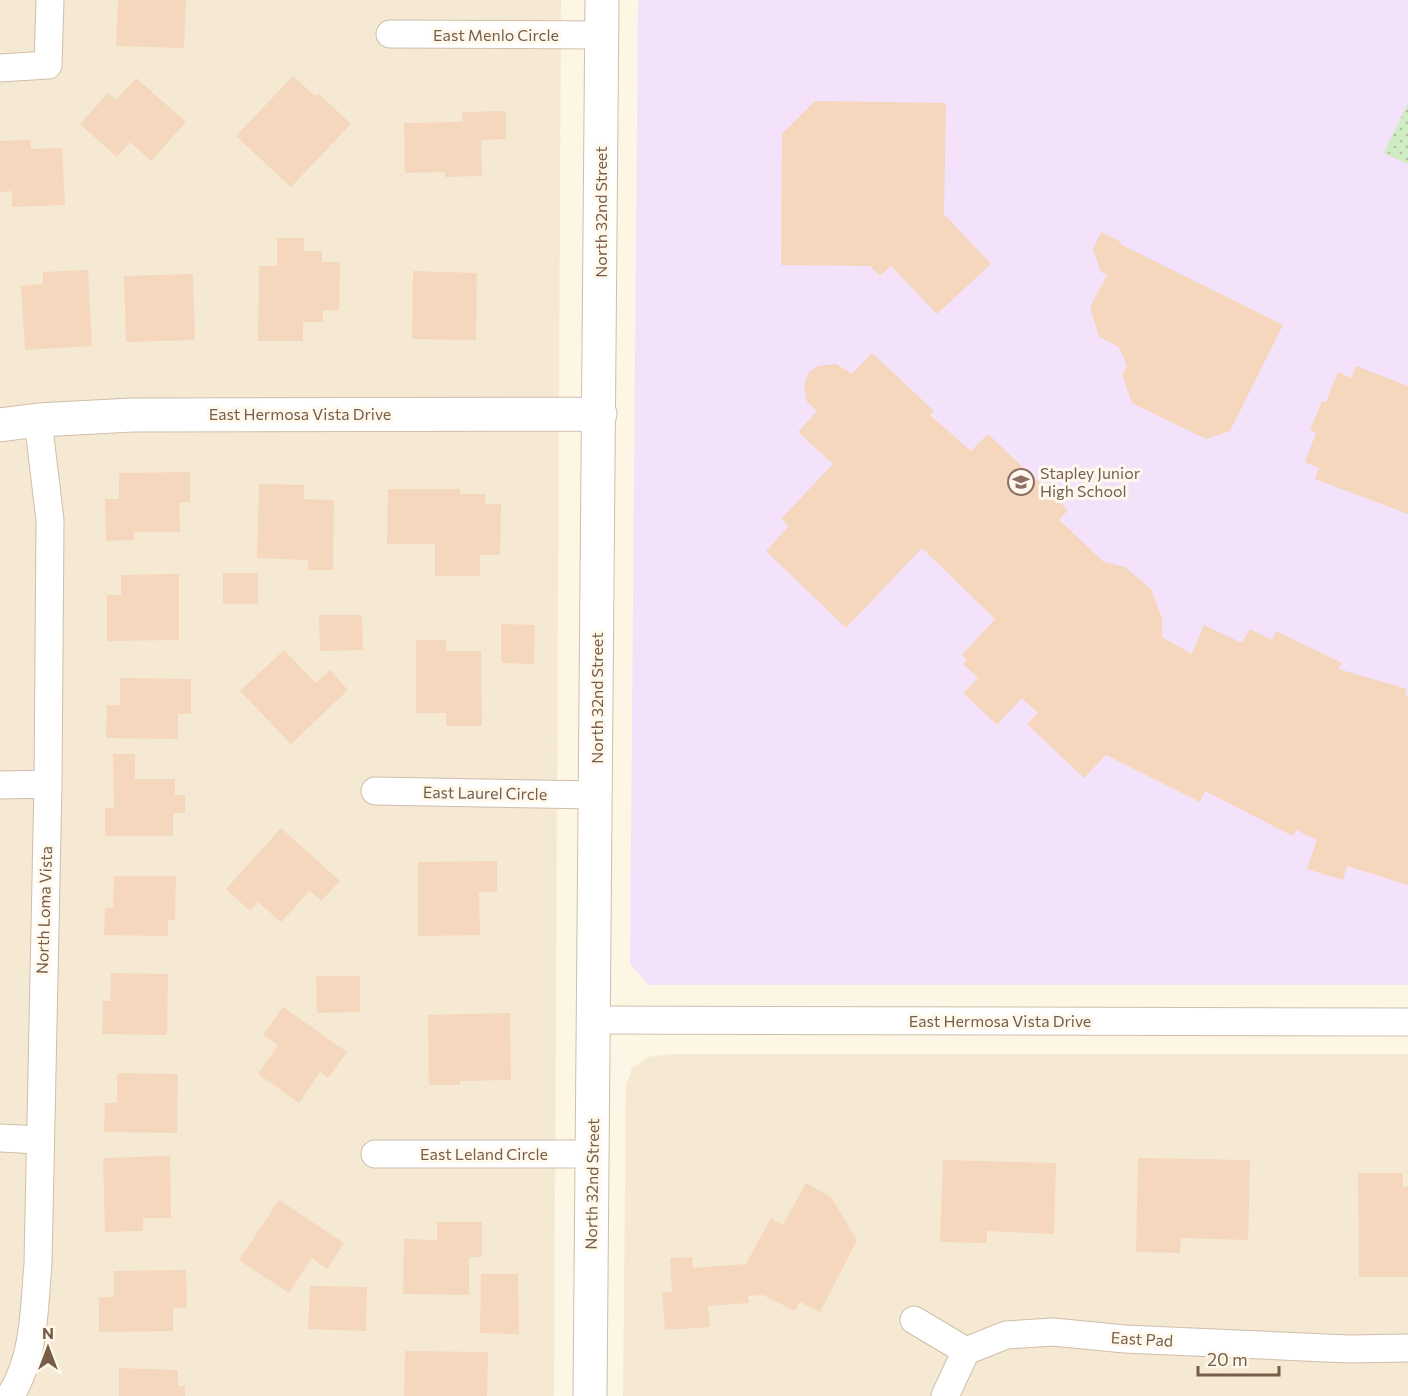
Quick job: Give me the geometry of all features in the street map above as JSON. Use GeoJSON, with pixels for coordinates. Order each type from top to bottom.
{"type":"FeatureCollection","features":[{"type":"Feature","properties":{"kind":"street"},"geometry":{"type":"LineString","coordinates":[[0,68],[48,65],[50,0]]}},
{"type":"Feature","properties":{"kind":"street","name":"North 32nd Street"},"geometry":{"type":"LineString","coordinates":[[590,1396],[603,0]]}},
{"type":"Feature","properties":{"kind":"street","name":"East Menlo Circle"},"geometry":{"type":"LineString","coordinates":[[390,34],[602,35]]}},
{"type":"Feature","properties":{"kind":"street","name":"East Hermosa Vista Drive"},"geometry":{"type":"LineString","coordinates":[[0,425],[38,420],[132,415],[600,414]]}},
{"type":"Feature","properties":{"kind":"street","name":"North Loma Vista"},"geometry":{"type":"LineString","coordinates":[[10,1396],[20,1381],[32,1335],[38,1264],[48,784],[50,520],[38,420]]}},
{"type":"Feature","properties":{"kind":"street"},"geometry":{"type":"LineString","coordinates":[[0,785],[48,784]]}},
{"type":"Feature","properties":{"kind":"street","name":"East Laurel Circle"},"geometry":{"type":"LineString","coordinates":[[375,791],[596,795]]}},
{"type":"Feature","properties":{"kind":"street","name":"East Hermosa Vista Drive"},"geometry":{"type":"LineString","coordinates":[[593,1020],[1408,1022]]}},
{"type":"Feature","properties":{"kind":"street"},"geometry":{"type":"LineString","coordinates":[[0,1138],[39,1140]]}},
{"type":"Feature","properties":{"kind":"street","name":"East Leland Circle"},"geometry":{"type":"LineString","coordinates":[[375,1154],[592,1154]]}},
{"type":"Feature","properties":{"kind":"street"},"geometry":{"type":"LineString","coordinates":[[914,1320],[966,1351],[945,1396]]}},
{"type":"Feature","properties":{"kind":"street","name":"East Pad"},"geometry":{"type":"LineString","coordinates":[[966,1351],[1006,1335],[1053,1332],[1125,1339],[1349,1348],[1408,1348]]}},
{"type":"Feature","properties":{"kind":"shaded area"},"geometry":{"type":"Polygon","coordinates":[[[0,0],[561,0],[554,1396],[0,1396],[0,0]]]}},
{"type":"Feature","properties":{"kind":"shaded area","name":"Stapley Junior High School"},"geometry":{"type":"Polygon","coordinates":[[[638,0],[1408,0],[1408,985],[649,985],[630,964],[638,0]]]}},
{"type":"Feature","properties":{"kind":"shaded area"},"geometry":{"type":"Polygon","coordinates":[[[671,1054],[1408,1054],[1408,1396],[623,1396],[626,1086],[632,1068],[648,1057],[671,1054]]]}},
{"type":"Feature","properties":{"kind":"green space"},"geometry":{"type":"Polygon","coordinates":[[[1408,103],[1408,164],[1384,153],[1408,103]]]}},
{"type":"Feature","properties":{"kind":"building"},"geometry":{"type":"Polygon","coordinates":[[[118,0],[186,0],[184,48],[116,46],[118,0]]]}},
{"type":"Feature","properties":{"kind":"building"},"geometry":{"type":"Polygon","coordinates":[[[293,76],[315,96],[318,93],[351,124],[291,187],[236,136],[293,76]]]}},
{"type":"Feature","properties":{"kind":"building"},"geometry":{"type":"Polygon","coordinates":[[[136,78],[186,122],[151,161],[130,142],[117,157],[80,124],[108,93],[116,100],[136,78]]]}},
{"type":"Feature","properties":{"kind":"building"},"geometry":{"type":"Polygon","coordinates":[[[815,101],[946,103],[944,214],[991,264],[937,314],[891,266],[880,276],[870,266],[781,265],[782,134],[815,101]]]}},
{"type":"Feature","properties":{"kind":"building"},"geometry":{"type":"Polygon","coordinates":[[[506,111],[506,139],[481,140],[482,176],[445,177],[445,172],[405,173],[404,123],[463,122],[462,112],[506,111]]]}},
{"type":"Feature","properties":{"kind":"building"},"geometry":{"type":"Polygon","coordinates":[[[31,140],[31,149],[62,148],[65,205],[12,207],[12,191],[0,192],[0,141],[31,140]]]}},
{"type":"Feature","properties":{"kind":"building"},"geometry":{"type":"Polygon","coordinates":[[[1101,232],[1121,242],[1120,244],[1283,325],[1230,431],[1206,439],[1132,403],[1122,375],[1127,366],[1119,347],[1099,337],[1090,307],[1107,275],[1101,272],[1093,249],[1101,232]]]}},
{"type":"Feature","properties":{"kind":"building"},"geometry":{"type":"Polygon","coordinates":[[[277,238],[304,238],[304,251],[322,251],[322,262],[340,262],[339,311],[323,310],[323,322],[303,322],[303,341],[258,341],[259,266],[277,266],[277,238]]]}},
{"type":"Feature","properties":{"kind":"building"},"geometry":{"type":"Polygon","coordinates":[[[88,270],[92,346],[25,350],[21,286],[43,284],[43,272],[88,270]]]}},
{"type":"Feature","properties":{"kind":"building"},"geometry":{"type":"Polygon","coordinates":[[[413,271],[477,273],[476,340],[412,339],[413,271]]]}},
{"type":"Feature","properties":{"kind":"building"},"geometry":{"type":"Polygon","coordinates":[[[193,274],[195,340],[126,342],[124,276],[193,274]]]}},
{"type":"Feature","properties":{"kind":"building"},"geometry":{"type":"Polygon","coordinates":[[[872,353],[934,411],[930,415],[971,451],[988,434],[1068,510],[1059,520],[1104,562],[1125,567],[1151,589],[1162,618],[1162,637],[1192,654],[1204,625],[1242,643],[1250,629],[1272,640],[1276,631],[1342,663],[1338,669],[1407,689],[1405,696],[1408,697],[1408,885],[1347,866],[1343,880],[1307,869],[1317,840],[1296,830],[1293,836],[1205,791],[1200,802],[1106,755],[1084,778],[1027,724],[1038,713],[1022,698],[997,725],[963,693],[978,678],[963,664],[967,660],[962,655],[995,619],[922,548],[846,628],[766,551],[789,526],[781,519],[833,464],[798,432],[817,411],[807,402],[804,386],[809,372],[818,366],[836,364],[852,374],[872,353]]]}},
{"type":"Feature","properties":{"kind":"building"},"geometry":{"type":"Polygon","coordinates":[[[1356,366],[1408,386],[1408,514],[1315,479],[1319,468],[1305,462],[1316,433],[1310,430],[1322,401],[1326,402],[1338,372],[1351,378],[1356,366]]]}},
{"type":"Feature","properties":{"kind":"building"},"geometry":{"type":"Polygon","coordinates":[[[190,472],[190,502],[179,503],[180,532],[134,532],[134,540],[106,541],[105,499],[119,499],[119,473],[190,472]]]}},
{"type":"Feature","properties":{"kind":"building"},"geometry":{"type":"Polygon","coordinates":[[[259,484],[304,485],[304,499],[334,500],[333,570],[308,570],[308,560],[257,558],[259,484]]]}},
{"type":"Feature","properties":{"kind":"building"},"geometry":{"type":"Polygon","coordinates":[[[388,489],[460,489],[460,494],[486,494],[485,504],[501,504],[500,555],[480,555],[480,576],[435,576],[435,544],[387,544],[388,489]]]}},
{"type":"Feature","properties":{"kind":"building"},"geometry":{"type":"Polygon","coordinates":[[[223,573],[258,573],[258,604],[223,604],[223,573]]]}},
{"type":"Feature","properties":{"kind":"building"},"geometry":{"type":"Polygon","coordinates":[[[179,574],[179,640],[107,641],[107,595],[121,595],[121,575],[179,574]]]}},
{"type":"Feature","properties":{"kind":"building"},"geometry":{"type":"Polygon","coordinates":[[[319,615],[362,615],[363,650],[320,651],[319,615]]]}},
{"type":"Feature","properties":{"kind":"building"},"geometry":{"type":"Polygon","coordinates":[[[501,624],[535,625],[534,664],[501,663],[501,624]]]}},
{"type":"Feature","properties":{"kind":"building"},"geometry":{"type":"Polygon","coordinates":[[[416,640],[446,640],[446,651],[481,651],[482,726],[446,726],[446,713],[416,713],[416,640]]]}},
{"type":"Feature","properties":{"kind":"building"},"geometry":{"type":"Polygon","coordinates":[[[284,650],[316,683],[330,670],[348,690],[291,744],[240,691],[284,650]]]}},
{"type":"Feature","properties":{"kind":"building"},"geometry":{"type":"Polygon","coordinates":[[[120,678],[191,679],[191,714],[178,714],[178,739],[106,738],[107,705],[120,705],[120,678]]]}},
{"type":"Feature","properties":{"kind":"building"},"geometry":{"type":"Polygon","coordinates":[[[113,754],[135,754],[135,779],[175,779],[175,795],[185,795],[185,813],[173,813],[173,836],[105,836],[105,808],[114,808],[113,754]]]}},
{"type":"Feature","properties":{"kind":"building"},"geometry":{"type":"Polygon","coordinates":[[[281,828],[340,881],[321,901],[310,891],[281,922],[258,902],[250,911],[226,889],[281,828]]]}},
{"type":"Feature","properties":{"kind":"building"},"geometry":{"type":"Polygon","coordinates":[[[497,861],[497,892],[479,892],[480,935],[418,936],[418,862],[497,861]]]}},
{"type":"Feature","properties":{"kind":"building"},"geometry":{"type":"Polygon","coordinates":[[[114,876],[176,876],[175,920],[168,920],[168,936],[104,935],[105,908],[113,908],[114,876]]]}},
{"type":"Feature","properties":{"kind":"building"},"geometry":{"type":"Polygon","coordinates":[[[111,973],[168,974],[167,1035],[102,1034],[103,1001],[110,1001],[111,973]]]}},
{"type":"Feature","properties":{"kind":"building"},"geometry":{"type":"Polygon","coordinates":[[[316,976],[360,976],[360,1012],[317,1013],[316,976]]]}},
{"type":"Feature","properties":{"kind":"building"},"geometry":{"type":"Polygon","coordinates":[[[283,1007],[347,1052],[328,1078],[320,1072],[299,1103],[258,1074],[278,1045],[263,1035],[283,1007]]]}},
{"type":"Feature","properties":{"kind":"building"},"geometry":{"type":"Polygon","coordinates":[[[510,1013],[511,1080],[460,1081],[460,1085],[429,1085],[428,1015],[510,1013]]]}},
{"type":"Feature","properties":{"kind":"building"},"geometry":{"type":"Polygon","coordinates":[[[117,1073],[178,1074],[177,1133],[104,1132],[105,1103],[117,1103],[117,1073]]]}},
{"type":"Feature","properties":{"kind":"building"},"geometry":{"type":"Polygon","coordinates":[[[170,1156],[171,1218],[143,1218],[143,1231],[105,1232],[103,1158],[170,1156]]]}},
{"type":"Feature","properties":{"kind":"building"},"geometry":{"type":"Polygon","coordinates":[[[1138,1158],[1250,1160],[1248,1240],[1181,1238],[1180,1253],[1136,1252],[1138,1158]]]}},
{"type":"Feature","properties":{"kind":"building"},"geometry":{"type":"Polygon","coordinates":[[[943,1160],[1056,1163],[1054,1234],[987,1231],[987,1243],[940,1242],[943,1160]]]}},
{"type":"Feature","properties":{"kind":"building"},"geometry":{"type":"Polygon","coordinates":[[[1358,1173],[1403,1173],[1403,1187],[1408,1187],[1408,1277],[1359,1277],[1358,1173]]]}},
{"type":"Feature","properties":{"kind":"building"},"geometry":{"type":"Polygon","coordinates":[[[806,1183],[831,1197],[857,1240],[820,1312],[800,1302],[795,1311],[763,1295],[748,1296],[749,1303],[708,1306],[710,1327],[665,1330],[662,1292],[672,1292],[670,1258],[692,1257],[693,1268],[746,1264],[771,1218],[783,1225],[806,1183]]]}},
{"type":"Feature","properties":{"kind":"building"},"geometry":{"type":"Polygon","coordinates":[[[279,1200],[344,1243],[327,1269],[312,1258],[289,1293],[239,1260],[279,1200]]]}},
{"type":"Feature","properties":{"kind":"building"},"geometry":{"type":"Polygon","coordinates":[[[437,1222],[482,1222],[482,1257],[469,1257],[469,1295],[403,1294],[404,1239],[437,1240],[437,1222]]]}},
{"type":"Feature","properties":{"kind":"building"},"geometry":{"type":"Polygon","coordinates":[[[186,1270],[187,1308],[173,1308],[173,1331],[99,1332],[99,1297],[114,1297],[114,1271],[186,1270]]]}},
{"type":"Feature","properties":{"kind":"building"},"geometry":{"type":"Polygon","coordinates":[[[481,1274],[518,1274],[519,1334],[480,1333],[481,1274]]]}},
{"type":"Feature","properties":{"kind":"building"},"geometry":{"type":"Polygon","coordinates":[[[310,1286],[367,1287],[366,1331],[308,1329],[310,1286]]]}},
{"type":"Feature","properties":{"kind":"building"},"geometry":{"type":"Polygon","coordinates":[[[405,1351],[488,1352],[487,1396],[404,1396],[405,1351]]]}},
{"type":"Feature","properties":{"kind":"building"},"geometry":{"type":"Polygon","coordinates":[[[119,1368],[178,1370],[178,1386],[185,1386],[185,1396],[119,1396],[119,1368]]]}},
{"type":"Feature","properties":{"kind":"place","name":"Stapley Junior High School"},"geometry":{"type":"Point","coordinates":[1021,482]}}]}
